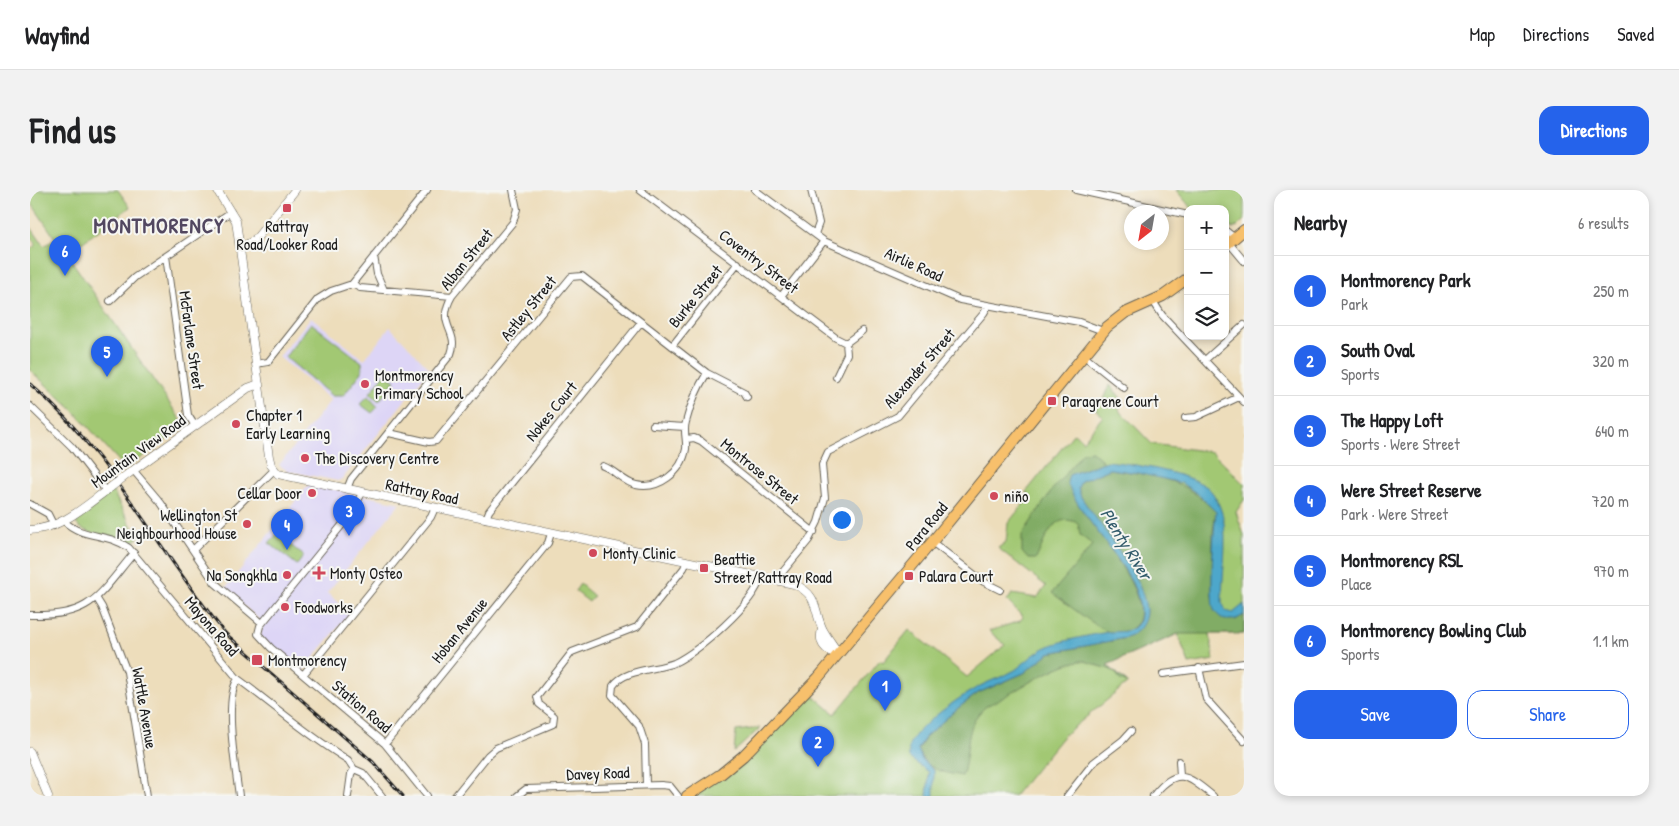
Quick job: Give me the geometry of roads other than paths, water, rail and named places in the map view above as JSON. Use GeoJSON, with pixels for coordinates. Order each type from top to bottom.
{"type":"FeatureCollection","features":[{"type":"Feature","properties":{"kind":"main road"},"geometry":{"type":"LineString","coordinates":[[1230,242],[1244,230]]}},
{"type":"Feature","properties":{"kind":"main road","name":"Para Road"},"geometry":{"type":"LineString","coordinates":[[687,796],[721,774],[750,748],[839,654],[1105,329],[1125,313],[1154,301],[1184,281]]}},
{"type":"Feature","properties":{"kind":"street"},"geometry":{"type":"LineString","coordinates":[[193,550],[274,470],[269,456],[236,221],[217,190]]}},
{"type":"Feature","properties":{"kind":"street"},"geometry":{"type":"LineString","coordinates":[[240,248],[255,240],[295,190]]}},
{"type":"Feature","properties":{"kind":"street"},"geometry":{"type":"LineString","coordinates":[[256,364],[268,362],[318,299],[352,284],[428,190]]}},
{"type":"Feature","properties":{"kind":"street","name":"Alban Street"},"geometry":{"type":"LineString","coordinates":[[347,490],[351,479],[451,354],[453,339],[445,316],[446,308],[452,296],[515,218],[517,204],[513,190]]}},
{"type":"Feature","properties":{"kind":"street","name":"Coventry Street"},"geometry":{"type":"LineString","coordinates":[[640,190],[846,343]]}},
{"type":"Feature","properties":{"kind":"street","name":"Airlie Road"},"geometry":{"type":"LineString","coordinates":[[755,190],[824,240],[960,300],[1080,322],[1105,329]]}},
{"type":"Feature","properties":{"kind":"street"},"geometry":{"type":"LineString","coordinates":[[812,190],[819,223],[815,234]]}},
{"type":"Feature","properties":{"kind":"street"},"geometry":{"type":"LineString","coordinates":[[1076,190],[1184,214]]}},
{"type":"Feature","properties":{"kind":"street"},"geometry":{"type":"LineString","coordinates":[[110,301],[134,277],[231,212]]}},
{"type":"Feature","properties":{"kind":"street"},"geometry":{"type":"LineString","coordinates":[[782,295],[824,240]]}},
{"type":"Feature","properties":{"kind":"street"},"geometry":{"type":"LineString","coordinates":[[1230,242],[1244,261]]}},
{"type":"Feature","properties":{"kind":"street","name":"McFarlane Street"},"geometry":{"type":"LineString","coordinates":[[166,256],[188,415],[195,426]]}},
{"type":"Feature","properties":{"kind":"street"},"geometry":{"type":"LineString","coordinates":[[374,256],[376,274],[384,290]]}},
{"type":"Feature","properties":{"kind":"street","name":"Burke Street"},"geometry":{"type":"LineString","coordinates":[[672,346],[738,263]]}},
{"type":"Feature","properties":{"kind":"street","name":"Astley Street"},"geometry":{"type":"LineString","coordinates":[[389,433],[429,442],[436,441],[573,275],[582,276],[707,373],[744,392],[747,397]]}},
{"type":"Feature","properties":{"kind":"street"},"geometry":{"type":"LineString","coordinates":[[352,284],[360,288],[452,296]]}},
{"type":"Feature","properties":{"kind":"street"},"geometry":{"type":"LineString","coordinates":[[1154,301],[1162,315],[1242,399],[1196,417],[1184,418]]}},
{"type":"Feature","properties":{"kind":"street","name":"Alexander Street"},"geometry":{"type":"LineString","coordinates":[[780,581],[781,574],[814,532],[824,504],[822,465],[828,452],[886,424],[906,410],[988,306]]}},
{"type":"Feature","properties":{"kind":"street","name":"Nokes Court"},"geometry":{"type":"LineString","coordinates":[[486,519],[488,511],[641,322]]}},
{"type":"Feature","properties":{"kind":"street"},"geometry":{"type":"LineString","coordinates":[[1206,360],[1244,325]]}},
{"type":"Feature","properties":{"kind":"street"},"geometry":{"type":"LineString","coordinates":[[836,377],[847,354],[846,343],[862,332]]}},
{"type":"Feature","properties":{"kind":"street"},"geometry":{"type":"LineString","coordinates":[[1084,356],[1124,388]]}},
{"type":"Feature","properties":{"kind":"street"},"geometry":{"type":"LineString","coordinates":[[603,466],[635,485],[649,486],[658,484],[670,476],[682,461],[687,439],[685,427],[707,373]]}},
{"type":"Feature","properties":{"kind":"street","name":"Mountain View Road"},"geometry":{"type":"LineString","coordinates":[[30,530],[54,526],[64,521],[248,388],[259,384]]}},
{"type":"Feature","properties":{"kind":"street"},"geometry":{"type":"LineString","coordinates":[[30,406],[68,443],[108,489]]}},
{"type":"Feature","properties":{"kind":"street"},"geometry":{"type":"LineString","coordinates":[[653,425],[685,427]]}},
{"type":"Feature","properties":{"kind":"street","name":"Montrose Street"},"geometry":{"type":"LineString","coordinates":[[687,439],[694,438],[701,442],[814,532]]}},
{"type":"Feature","properties":{"kind":"street","name":"Rattray Road"},"geometry":{"type":"LineString","coordinates":[[274,470],[284,476],[780,581],[804,588],[817,607],[822,629],[820,635],[824,647],[830,652],[839,654]]}},
{"type":"Feature","properties":{"kind":"street"},"geometry":{"type":"LineString","coordinates":[[131,473],[162,503],[215,583],[262,623],[351,514],[362,492]]}},
{"type":"Feature","properties":{"kind":"street"},"geometry":{"type":"LineString","coordinates":[[30,504],[48,514],[54,526]]}},
{"type":"Feature","properties":{"kind":"street"},"geometry":{"type":"LineString","coordinates":[[303,675],[427,522],[435,508]]}},
{"type":"Feature","properties":{"kind":"street","name":"Mayona Road"},"geometry":{"type":"LineString","coordinates":[[64,521],[75,531],[119,541],[134,553],[207,644],[238,679],[289,720],[348,760],[354,769],[363,773],[382,796]]}},
{"type":"Feature","properties":{"kind":"street","name":"Hoban Avenue"},"geometry":{"type":"LineString","coordinates":[[385,744],[548,543],[551,533]]}},
{"type":"Feature","properties":{"kind":"street"},"geometry":{"type":"LineString","coordinates":[[932,542],[984,582],[1000,590]]}},
{"type":"Feature","properties":{"kind":"street"},"geometry":{"type":"LineString","coordinates":[[30,615],[67,614],[84,607],[97,599],[134,553]]}},
{"type":"Feature","properties":{"kind":"street"},"geometry":{"type":"LineString","coordinates":[[455,796],[492,751],[553,724],[554,716],[539,704],[537,697],[567,656],[577,649],[634,630],[684,568],[687,561]]}},
{"type":"Feature","properties":{"kind":"street"},"geometry":{"type":"LineString","coordinates":[[646,785],[645,744],[639,726],[615,700],[611,691],[613,686],[618,680],[675,662],[710,638],[747,603],[760,584],[761,577]]}},
{"type":"Feature","properties":{"kind":"street","name":"Wattle Avenue"},"geometry":{"type":"LineString","coordinates":[[97,599],[102,607],[127,672],[147,796]]}},
{"type":"Feature","properties":{"kind":"street","name":"Station Road"},"geometry":{"type":"LineString","coordinates":[[262,623],[258,630],[259,637],[385,744],[427,796]]}},
{"type":"Feature","properties":{"kind":"street"},"geometry":{"type":"LineString","coordinates":[[1163,674],[1244,662]]}},
{"type":"Feature","properties":{"kind":"street"},"geometry":{"type":"LineString","coordinates":[[1199,668],[1206,699],[1244,741]]}},
{"type":"Feature","properties":{"kind":"street"},"geometry":{"type":"LineString","coordinates":[[238,679],[234,688],[230,726],[239,796]]}},
{"type":"Feature","properties":{"kind":"street"},"geometry":{"type":"LineString","coordinates":[[1067,796],[1092,764],[1123,740],[1131,731]]}},
{"type":"Feature","properties":{"kind":"street"},"geometry":{"type":"LineString","coordinates":[[30,752],[48,796]]}},
{"type":"Feature","properties":{"kind":"street"},"geometry":{"type":"LineString","coordinates":[[1179,761],[1180,776]]}},
{"type":"Feature","properties":{"kind":"street"},"geometry":{"type":"LineString","coordinates":[[348,796],[351,774],[354,769]]}},
{"type":"Feature","properties":{"kind":"street"},"geometry":{"type":"LineString","coordinates":[[1153,796],[1166,780],[1180,776],[1194,781],[1213,796]]}},
{"type":"Feature","properties":{"kind":"street","name":"Davey Road"},"geometry":{"type":"LineString","coordinates":[[517,796],[526,790],[646,785],[668,785],[678,796]]}},
{"type":"Feature","properties":{"kind":"water"},"geometry":{"type":"Polygon","coordinates":[[[1107,461],[1173,473],[1197,482],[1210,490],[1219,505],[1224,526],[1225,547],[1222,602],[1226,611],[1233,613],[1244,604],[1244,615],[1235,620],[1225,620],[1214,610],[1212,578],[1216,512],[1198,494],[1181,483],[1110,469],[1081,481],[1078,488],[1081,497],[1120,551],[1138,582],[1146,609],[1143,623],[1134,634],[1126,638],[1049,653],[1024,673],[978,693],[958,708],[926,736],[918,749],[922,760],[934,770],[934,796],[927,796],[929,772],[909,758],[909,749],[915,735],[933,718],[975,689],[1015,670],[1044,648],[1087,636],[1129,630],[1137,625],[1140,614],[1138,598],[1131,582],[1074,497],[1067,482],[1069,475],[1107,461]]]}},
{"type":"Feature","properties":{"kind":"railway"},"geometry":{"type":"LineString","coordinates":[[30,384],[59,411],[86,441],[133,504],[201,603],[226,634],[373,762],[403,796]]}},
{"type":"Feature","properties":{"kind":"place","name":"Rattray Road/Looker Road"},"geometry":{"type":"Point","coordinates":[287,208]}},
{"type":"Feature","properties":{"kind":"place","name":"Montmorency Bowling Club"},"geometry":{"type":"Point","coordinates":[65,276]}},
{"type":"Feature","properties":{"kind":"place","name":"Montmorency RSL"},"geometry":{"type":"Point","coordinates":[107,377]}},
{"type":"Feature","properties":{"kind":"place","name":"Montmorency Primary School"},"geometry":{"type":"Point","coordinates":[365,384]}},
{"type":"Feature","properties":{"kind":"place","name":"Paragrene Court"},"geometry":{"type":"Point","coordinates":[1052,401]}},
{"type":"Feature","properties":{"kind":"place","name":"Chapter 1 Early Learning"},"geometry":{"type":"Point","coordinates":[236,424]}},
{"type":"Feature","properties":{"kind":"place","name":"The Discovery Centre"},"geometry":{"type":"Point","coordinates":[305,458]}},
{"type":"Feature","properties":{"kind":"place","name":"Cellar Door"},"geometry":{"type":"Point","coordinates":[312,493]}},
{"type":"Feature","properties":{"kind":"place","name":"niño"},"geometry":{"type":"Point","coordinates":[994,496]}},
{"type":"Feature","properties":{"kind":"place","name":"Wellington St Neighbourhood House"},"geometry":{"type":"Point","coordinates":[247,524]}},
{"type":"Feature","properties":{"kind":"place","name":"The Happy Loft"},"geometry":{"type":"Point","coordinates":[349,536]}},
{"type":"Feature","properties":{"kind":"place","name":"Were Street Reserve"},"geometry":{"type":"Point","coordinates":[287,550]}},
{"type":"Feature","properties":{"kind":"place","name":"Monty Clinic"},"geometry":{"type":"Point","coordinates":[593,553]}},
{"type":"Feature","properties":{"kind":"place","name":"Beattie Street/Rattray Road"},"geometry":{"type":"Point","coordinates":[704,568]}},
{"type":"Feature","properties":{"kind":"place","name":"Monty Osteo"},"geometry":{"type":"Point","coordinates":[319,573]}},
{"type":"Feature","properties":{"kind":"place","name":"Na Songkhla"},"geometry":{"type":"Point","coordinates":[287,575]}},
{"type":"Feature","properties":{"kind":"place","name":"Palara Court"},"geometry":{"type":"Point","coordinates":[909,576]}},
{"type":"Feature","properties":{"kind":"place","name":"Foodworks"},"geometry":{"type":"Point","coordinates":[285,607]}},
{"type":"Feature","properties":{"kind":"place","name":"Montmorency"},"geometry":{"type":"Point","coordinates":[257,660]}},
{"type":"Feature","properties":{"kind":"place","name":"Montmorency Park"},"geometry":{"type":"Point","coordinates":[885,711]}},
{"type":"Feature","properties":{"kind":"place","name":"South Oval"},"geometry":{"type":"Point","coordinates":[818,767]}},
{"type":"Feature","properties":{"kind":"district","name":"MONTMORENCY"},"geometry":{"type":"Point","coordinates":[159,226]}},
{"type":"Feature","properties":{"kind":"water label","name":"Plenty River"},"geometry":{"type":"Point","coordinates":[1126,544]}}]}
